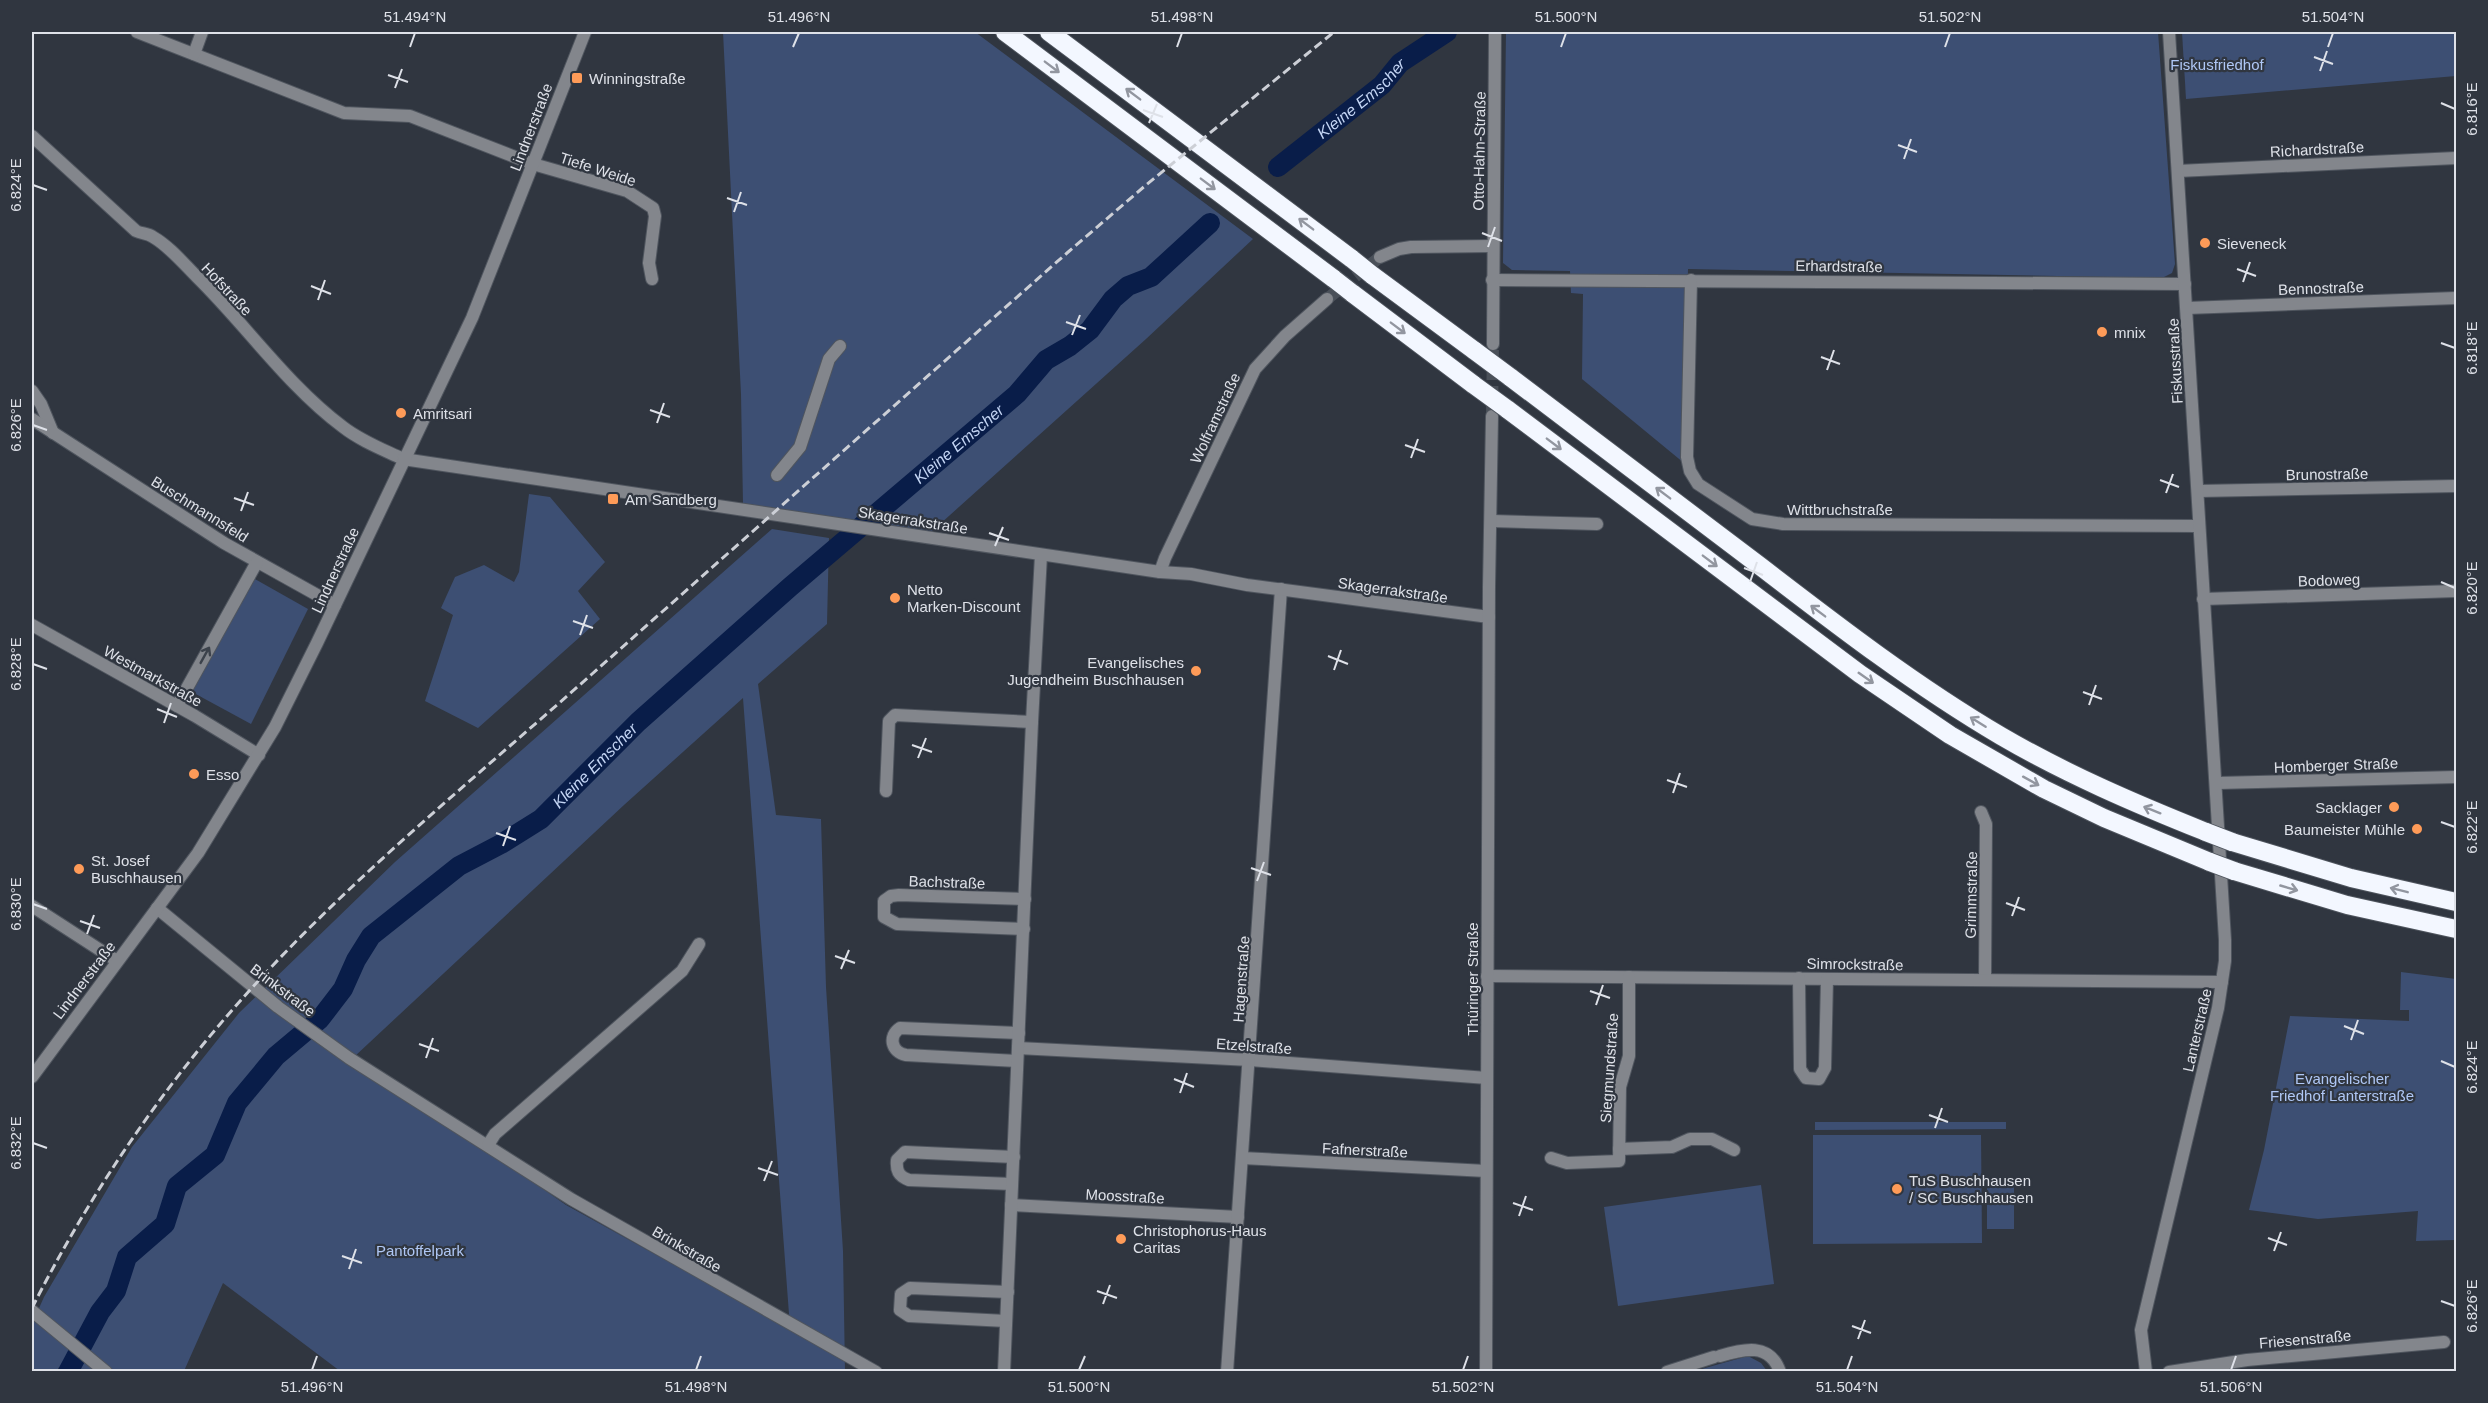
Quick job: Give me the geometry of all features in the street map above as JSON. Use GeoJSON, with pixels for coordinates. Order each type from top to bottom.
{"type":"FeatureCollection","features":[{"type":"Feature","properties":{"kind":"highway"},"geometry":{"type":"LineString","coordinates":[[1005,32],[1474,385],[1500,413],[1860,674],[1950,735],[2044,789],[2104,818],[2210,862],[2347,905],[2457,929]]}},
{"type":"Feature","properties":{"kind":"highway"},"geometry":{"type":"LineString","coordinates":[[1049,32],[1872,651],[1938,697],[2059,767],[2122,798],[2206,832],[2351,878],[2457,902]]}},
{"type":"Feature","properties":{"kind":"street"},"geometry":{"type":"LineString","coordinates":[[137,32],[344,113],[410,116],[533,164]]}},
{"type":"Feature","properties":{"kind":"street"},"geometry":{"type":"LineString","coordinates":[[194,54],[202,32]]}},
{"type":"Feature","properties":{"kind":"street","name":"Lindnerstraße"},"geometry":{"type":"LineString","coordinates":[[32,1077],[208,837],[259,755],[301,677],[472,318],[585,32]]}},
{"type":"Feature","properties":{"kind":"street","name":"Otto-Hahn-Straße"},"geometry":{"type":"LineString","coordinates":[[1493,344],[1495,32]]}},
{"type":"Feature","properties":{"kind":"street","name":"Fiskusstraße"},"geometry":{"type":"LineString","coordinates":[[2169,32],[2203,599],[2211,689]]}},
{"type":"Feature","properties":{"kind":"street","name":"Hofstraße"},"geometry":{"type":"LineString","coordinates":[[32,136],[136,231],[156,239],[191,271],[326,413],[355,435],[403,459]]}},
{"type":"Feature","properties":{"kind":"street","name":"Richardstraße"},"geometry":{"type":"LineString","coordinates":[[2178,171],[2457,158]]}},
{"type":"Feature","properties":{"kind":"street","name":"Tiefe Weide"},"geometry":{"type":"LineString","coordinates":[[533,164],[627,191],[653,208],[655,216],[649,263],[652,279]]}},
{"type":"Feature","properties":{"kind":"street"},"geometry":{"type":"LineString","coordinates":[[1380,257],[1398,249],[1411,247],[1492,246]]}},
{"type":"Feature","properties":{"kind":"street","name":"Erhardstraße"},"geometry":{"type":"LineString","coordinates":[[1492,280],[2185,284]]}},
{"type":"Feature","properties":{"kind":"street","name":"Wittbruchstraße"},"geometry":{"type":"LineString","coordinates":[[1691,280],[1687,457],[1690,471],[1698,484],[1752,519],[1783,524],[2199,526]]}},
{"type":"Feature","properties":{"kind":"street","name":"Bennostraße"},"geometry":{"type":"LineString","coordinates":[[2187,308],[2457,298]]}},
{"type":"Feature","properties":{"kind":"street","name":"Wolframstraße"},"geometry":{"type":"LineString","coordinates":[[1160,572],[1255,369],[1285,336],[1328,299]]}},
{"type":"Feature","properties":{"kind":"street"},"geometry":{"type":"LineString","coordinates":[[777,475],[800,447],[829,359],[840,346]]}},
{"type":"Feature","properties":{"kind":"street"},"geometry":{"type":"LineString","coordinates":[[32,391],[41,404],[52,433]]}},
{"type":"Feature","properties":{"kind":"street"},"geometry":{"type":"LineString","coordinates":[[1500,413],[1492,521],[1597,524]]}},
{"type":"Feature","properties":{"kind":"street","name":"Buschmannsfeld"},"geometry":{"type":"LineString","coordinates":[[32,419],[257,562],[335,605]]}},
{"type":"Feature","properties":{"kind":"street","name":"Skagerrakstraße"},"geometry":{"type":"LineString","coordinates":[[403,459],[1041,555],[1160,572],[1191,574],[1489,618]]}},
{"type":"Feature","properties":{"kind":"street","name":"Brunostraße"},"geometry":{"type":"LineString","coordinates":[[2198,491],[2457,486]]}},
{"type":"Feature","properties":{"kind":"street","name":"Thüringer Straße"},"geometry":{"type":"LineString","coordinates":[[1486,1371],[1489,587],[1492,521]]}},
{"type":"Feature","properties":{"kind":"street"},"geometry":{"type":"LineString","coordinates":[[1004,1371],[1041,555]]}},
{"type":"Feature","properties":{"kind":"street"},"geometry":{"type":"LineString","coordinates":[[177,706],[257,562]]}},
{"type":"Feature","properties":{"kind":"street","name":"Hagenstraße"},"geometry":{"type":"LineString","coordinates":[[1227,1371],[1281,589]]}},
{"type":"Feature","properties":{"kind":"street","name":"Bodoweg"},"geometry":{"type":"LineString","coordinates":[[2203,599],[2457,591]]}},
{"type":"Feature","properties":{"kind":"street","name":"Westmarkstraße"},"geometry":{"type":"LineString","coordinates":[[32,625],[259,755]]}},
{"type":"Feature","properties":{"kind":"street","name":"Lanterstraße"},"geometry":{"type":"LineString","coordinates":[[2146,1371],[2141,1330],[2222,982],[2225,940],[2211,689]]}},
{"type":"Feature","properties":{"kind":"street"},"geometry":{"type":"LineString","coordinates":[[886,791],[889,721],[895,715],[1032,722]]}},
{"type":"Feature","properties":{"kind":"street","name":"Homberger Straße"},"geometry":{"type":"LineString","coordinates":[[2217,783],[2457,777]]}},
{"type":"Feature","properties":{"kind":"street","name":"Grimmstraße"},"geometry":{"type":"LineString","coordinates":[[1981,812],[1986,824],[1985,980]]}},
{"type":"Feature","properties":{"kind":"street","name":"Bachstraße"},"geometry":{"type":"LineString","coordinates":[[1024,929],[897,924],[884,917],[884,901],[891,896],[899,895],[1025,899]]}},
{"type":"Feature","properties":{"kind":"street"},"geometry":{"type":"LineString","coordinates":[[32,906],[117,961]]}},
{"type":"Feature","properties":{"kind":"street","name":"Brinkstraße"},"geometry":{"type":"LineString","coordinates":[[157,908],[278,1007],[316,1035],[571,1199],[876,1371]]}},
{"type":"Feature","properties":{"kind":"street"},"geometry":{"type":"LineString","coordinates":[[488,1145],[504,1126],[682,971],[699,944]]}},
{"type":"Feature","properties":{"kind":"street","name":"Simrockstraße"},"geometry":{"type":"LineString","coordinates":[[1487,976],[2222,982]]}},
{"type":"Feature","properties":{"kind":"street","name":"Siegmundstraße"},"geometry":{"type":"LineString","coordinates":[[1619,1155],[1620,1087],[1629,1056],[1629,977]]}},
{"type":"Feature","properties":{"kind":"street"},"geometry":{"type":"LineString","coordinates":[[1799,978],[1800,1069],[1806,1078],[1811,1080],[1819,1079],[1825,1068],[1827,979]]}},
{"type":"Feature","properties":{"kind":"street"},"geometry":{"type":"LineString","coordinates":[[1017,1061],[906,1055],[899,1053],[893,1045],[893,1036],[900,1028],[1019,1033]]}},
{"type":"Feature","properties":{"kind":"street","name":"Etzelstraße"},"geometry":{"type":"LineString","coordinates":[[1018,1048],[1250,1060],[1487,1078]]}},
{"type":"Feature","properties":{"kind":"street"},"geometry":{"type":"LineString","coordinates":[[1551,1158],[1568,1163],[1672,1147],[1690,1139],[1712,1139],[1734,1150]]}},
{"type":"Feature","properties":{"kind":"street"},"geometry":{"type":"LineString","coordinates":[[1012,1184],[909,1180],[900,1176],[897,1160],[905,1152],[1014,1157]]}},
{"type":"Feature","properties":{"kind":"street","name":"Fafnerstraße"},"geometry":{"type":"LineString","coordinates":[[1242,1158],[1486,1171]]}},
{"type":"Feature","properties":{"kind":"street","name":"Moosstraße"},"geometry":{"type":"LineString","coordinates":[[1011,1205],[1238,1217]]}},
{"type":"Feature","properties":{"kind":"street"},"geometry":{"type":"LineString","coordinates":[[1006,1321],[909,1316],[900,1310],[901,1294],[910,1288],[1008,1292]]}},
{"type":"Feature","properties":{"kind":"street"},"geometry":{"type":"LineString","coordinates":[[32,1311],[106,1371]]}},
{"type":"Feature","properties":{"kind":"street","name":"Friesenstraße"},"geometry":{"type":"LineString","coordinates":[[2169,1371],[2247,1360],[2444,1342]]}},
{"type":"Feature","properties":{"kind":"street"},"geometry":{"type":"LineString","coordinates":[[1667,1371],[1747,1348],[1759,1350],[1774,1360],[1780,1371]]}},
{"type":"Feature","properties":{"kind":"green space"},"geometry":{"type":"Polygon","coordinates":[[[723,32],[975,32],[1253,239],[1146,339],[930,533],[743,504],[741,394],[723,32]]]}},
{"type":"Feature","properties":{"kind":"green space"},"geometry":{"type":"Polygon","coordinates":[[[1506,32],[2158,32],[2175,264],[2172,273],[2162,278],[1688,269],[1684,463],[1582,379],[1583,294],[1571,293],[1570,271],[1512,270],[1503,263],[1506,32]]]}},
{"type":"Feature","properties":{"kind":"green space","name":"Fiskusfriedhof"},"geometry":{"type":"Polygon","coordinates":[[[2182,32],[2456,32],[2456,76],[2186,99],[2182,32]]]}},
{"type":"Feature","properties":{"kind":"green space"},"geometry":{"type":"Polygon","coordinates":[[[529,494],[550,497],[605,562],[578,591],[600,619],[478,728],[425,701],[453,615],[441,608],[455,577],[484,565],[514,582],[519,572],[529,494]]]}},
{"type":"Feature","properties":{"kind":"green space","name":"Pantoffelpark"},"geometry":{"type":"Polygon","coordinates":[[[772,529],[829,538],[827,624],[758,684],[776,815],[821,819],[826,987],[843,1251],[845,1371],[340,1371],[223,1283],[184,1371],[110,1371],[96,1361],[92,1371],[61,1371],[59,1367],[57,1371],[32,1371],[32,1324],[44,1297],[132,1147],[239,1013],[395,862],[772,529]],[[743,698],[624,805],[354,1057],[566,1205],[792,1330],[743,698]]]}},
{"type":"Feature","properties":{"kind":"green space"},"geometry":{"type":"Polygon","coordinates":[[[253,578],[308,609],[251,724],[192,692],[253,578]]]}},
{"type":"Feature","properties":{"kind":"green space","name":"Evangelischer Friedhof Lanterstraße"},"geometry":{"type":"Polygon","coordinates":[[[2401,972],[2456,979],[2455,1240],[2416,1241],[2418,1211],[2318,1219],[2249,1210],[2264,1150],[2290,1016],[2409,1021],[2409,1010],[2400,1010],[2401,972]]]}},
{"type":"Feature","properties":{"kind":"green space"},"geometry":{"type":"Polygon","coordinates":[[[1815,1122],[2006,1122],[2006,1129],[1815,1130],[1815,1122]]]}},
{"type":"Feature","properties":{"kind":"green space","name":"TuS Buschhausen / SC Buschhausen"},"geometry":{"type":"Polygon","coordinates":[[[1813,1135],[1981,1135],[1982,1243],[1813,1244],[1813,1135]]]}},
{"type":"Feature","properties":{"kind":"green space"},"geometry":{"type":"Polygon","coordinates":[[[1761,1185],[1774,1284],[1618,1306],[1604,1207],[1761,1185]]]}},
{"type":"Feature","properties":{"kind":"green space"},"geometry":{"type":"Polygon","coordinates":[[[1987,1186],[2014,1186],[2014,1229],[1987,1229],[1987,1186]]]}},
{"type":"Feature","properties":{"kind":"green space"},"geometry":{"type":"Polygon","coordinates":[[[1748,1356],[1761,1363],[1767,1371],[1691,1372],[1748,1356]]]}},
{"type":"Feature","properties":{"kind":"waterway","name":"Kleine Emscher"},"geometry":{"type":"LineString","coordinates":[[1278,167],[1382,85],[1400,63],[1447,32]]}},
{"type":"Feature","properties":{"kind":"waterway","name":"Kleine Emscher"},"geometry":{"type":"LineString","coordinates":[[68,1372],[100,1312],[116,1291],[127,1257],[165,1224],[177,1186],[215,1155],[237,1103],[276,1056],[320,1019],[343,989],[356,960],[371,936],[459,866],[541,819],[638,722],[790,587],[1017,394],[1046,360],[1070,346],[1090,330],[1113,299],[1128,286],[1151,277],[1210,223]]}},
{"type":"Feature","properties":{"kind":"tunnel"},"geometry":{"type":"LineString","coordinates":[[1327,299],[1380,257]]}},
{"type":"Feature","properties":{"kind":"tunnel"},"geometry":{"type":"LineString","coordinates":[[1492,416],[1493,344]]}},
{"type":"Feature","properties":{"kind":"railway"},"geometry":{"type":"LineString","coordinates":[[32,1308],[77,1226],[127,1147],[211,1035],[281,956],[412,832],[1067,253],[1146,185],[1334,32]]}},
{"type":"Feature","properties":{"kind":"place","name":"Winningstraße"},"geometry":{"type":"Point","coordinates":[577,78]}},
{"type":"Feature","properties":{"kind":"place","name":"Sieveneck"},"geometry":{"type":"Point","coordinates":[2205,243]}},
{"type":"Feature","properties":{"kind":"place","name":"mnix"},"geometry":{"type":"Point","coordinates":[2102,332]}},
{"type":"Feature","properties":{"kind":"place","name":"Amritsari"},"geometry":{"type":"Point","coordinates":[401,413]}},
{"type":"Feature","properties":{"kind":"place","name":"Am Sandberg"},"geometry":{"type":"Point","coordinates":[613,499]}},
{"type":"Feature","properties":{"kind":"place","name":"Netto Marken-Discount"},"geometry":{"type":"Point","coordinates":[895,598]}},
{"type":"Feature","properties":{"kind":"place","name":"Evangelisches Jugendheim Buschhausen"},"geometry":{"type":"Point","coordinates":[1196,671]}},
{"type":"Feature","properties":{"kind":"place","name":"Esso"},"geometry":{"type":"Point","coordinates":[194,774]}},
{"type":"Feature","properties":{"kind":"place","name":"Sacklager"},"geometry":{"type":"Point","coordinates":[2394,807]}},
{"type":"Feature","properties":{"kind":"place","name":"Baumeister Mühle"},"geometry":{"type":"Point","coordinates":[2417,829]}},
{"type":"Feature","properties":{"kind":"place","name":"St. Josef Buschhausen"},"geometry":{"type":"Point","coordinates":[79,869]}},
{"type":"Feature","properties":{"kind":"place","name":"TuS Buschhausen / SC Buschhausen"},"geometry":{"type":"Point","coordinates":[1897,1189]}},
{"type":"Feature","properties":{"kind":"place","name":"Christophorus-Haus Caritas"},"geometry":{"type":"Point","coordinates":[1121,1239]}}]}
